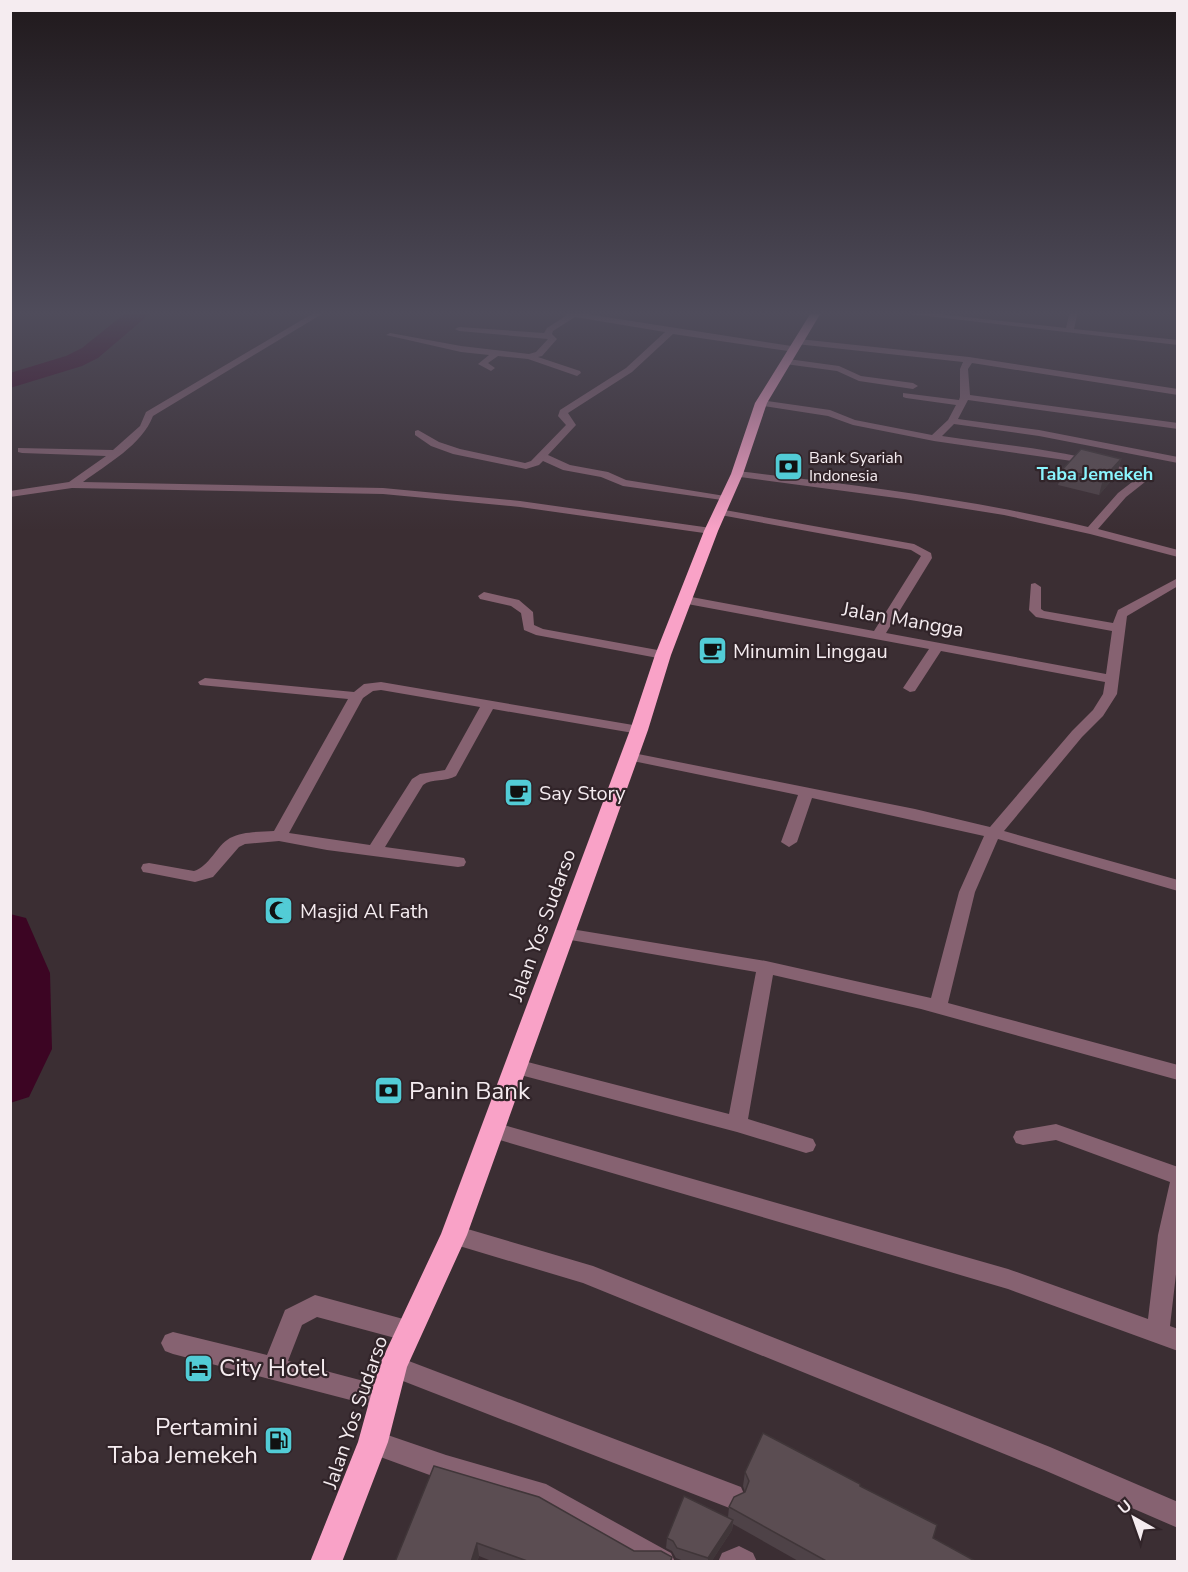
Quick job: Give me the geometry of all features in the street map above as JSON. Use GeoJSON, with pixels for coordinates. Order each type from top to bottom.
{"type":"FeatureCollection","features":[{"type":"Feature","properties":{"kind":"highway","name":"Jalan Yos Sudarso"},"geometry":{"type":"LineString","coordinates":[[327,1562],[373,1442],[393,1365],[454,1235],[639,730],[663,655],[711,531],[736,474],[761,403],[773,384]]}},
{"type":"Feature","properties":{"kind":"street"},"geometry":{"type":"LineString","coordinates":[[72,485],[116,453],[144,427],[149,414],[199,384]]}},
{"type":"Feature","properties":{"kind":"street"},"geometry":{"type":"LineString","coordinates":[[418,434],[448,449],[520,466],[532,465],[571,425],[569,420],[563,417],[563,412],[606,384]]}},
{"type":"Feature","properties":{"kind":"street"},"geometry":{"type":"LineString","coordinates":[[902,384],[913,386]]}},
{"type":"Feature","properties":{"kind":"street"},"geometry":{"type":"LineString","coordinates":[[934,438],[952,421],[963,400],[965,384]]}},
{"type":"Feature","properties":{"kind":"street"},"geometry":{"type":"LineString","coordinates":[[1128,384],[1178,392]]}},
{"type":"Feature","properties":{"kind":"street"},"geometry":{"type":"LineString","coordinates":[[906,394],[1178,426]]}},
{"type":"Feature","properties":{"kind":"street"},"geometry":{"type":"LineString","coordinates":[[761,403],[830,413],[853,423],[934,438],[1072,458],[1114,467],[1141,477],[1141,480],[1122,495],[1091,531]]}},
{"type":"Feature","properties":{"kind":"street"},"geometry":{"type":"LineString","coordinates":[[952,421],[1039,433],[1178,460]]}},
{"type":"Feature","properties":{"kind":"street"},"geometry":{"type":"LineString","coordinates":[[22,450],[116,453]]}},
{"type":"Feature","properties":{"kind":"street"},"geometry":{"type":"LineString","coordinates":[[541,456],[567,468],[604,474],[623,483],[924,551],[926,558],[879,634]]}},
{"type":"Feature","properties":{"kind":"street"},"geometry":{"type":"LineString","coordinates":[[736,474],[938,500],[1091,531],[1178,554]]}},
{"type":"Feature","properties":{"kind":"street"},"geometry":{"type":"LineString","coordinates":[[10,494],[72,485],[383,491],[520,504],[711,531]]}},
{"type":"Feature","properties":{"kind":"street"},"geometry":{"type":"LineString","coordinates":[[938,1007],[967,892],[993,834],[1098,712],[1110,694],[1122,613],[1178,581]]}},
{"type":"Feature","properties":{"kind":"street"},"geometry":{"type":"LineString","coordinates":[[1035,587],[1035,610],[1040,614],[1118,628]]}},
{"type":"Feature","properties":{"kind":"street"},"geometry":{"type":"LineString","coordinates":[[484,596],[522,607],[527,612],[528,627],[540,632],[663,655]]}},
{"type":"Feature","properties":{"kind":"street","name":"Jalan Mangga"},"geometry":{"type":"LineString","coordinates":[[686,600],[1113,679]]}},
{"type":"Feature","properties":{"kind":"street"},"geometry":{"type":"LineString","coordinates":[[910,688],[938,645]]}},
{"type":"Feature","properties":{"kind":"street"},"geometry":{"type":"LineString","coordinates":[[205,682],[357,696]]}},
{"type":"Feature","properties":{"kind":"street"},"geometry":{"type":"LineString","coordinates":[[279,836],[357,696],[369,687],[381,686],[639,730]]}},
{"type":"Feature","properties":{"kind":"street"},"geometry":{"type":"LineString","coordinates":[[375,851],[417,782],[423,777],[443,778],[451,773],[489,704]]}},
{"type":"Feature","properties":{"kind":"street"},"geometry":{"type":"LineString","coordinates":[[628,756],[807,792],[993,834],[1178,886]]}},
{"type":"Feature","properties":{"kind":"street"},"geometry":{"type":"LineString","coordinates":[[789,842],[807,792]]}},
{"type":"Feature","properties":{"kind":"street"},"geometry":{"type":"LineString","coordinates":[[149,868],[195,877],[207,873],[233,843],[242,839],[279,836],[458,862]]}},
{"type":"Feature","properties":{"kind":"street"},"geometry":{"type":"LineString","coordinates":[[565,934],[766,967],[938,1007],[1178,1073]]}},
{"type":"Feature","properties":{"kind":"street"},"geometry":{"type":"LineString","coordinates":[[737,1124],[766,967]]}},
{"type":"Feature","properties":{"kind":"street"},"geometry":{"type":"LineString","coordinates":[[516,1067],[737,1124],[806,1145]]}},
{"type":"Feature","properties":{"kind":"street"},"geometry":{"type":"LineString","coordinates":[[493,1130],[1008,1279],[1168,1336],[1169,1236],[1178,1187]]}},
{"type":"Feature","properties":{"kind":"street"},"geometry":{"type":"LineString","coordinates":[[1023,1137],[1056,1132],[1178,1176]]}},
{"type":"Feature","properties":{"kind":"street"},"geometry":{"type":"LineString","coordinates":[[454,1235],[585,1273],[1050,1460],[1178,1515]]}},
{"type":"Feature","properties":{"kind":"street"},"geometry":{"type":"LineString","coordinates":[[273,1369],[293,1318],[315,1306],[410,1331]]}},
{"type":"Feature","properties":{"kind":"street"},"geometry":{"type":"LineString","coordinates":[[173,1343],[385,1397]]}},
{"type":"Feature","properties":{"kind":"street"},"geometry":{"type":"LineString","coordinates":[[393,1365],[732,1496]]}},
{"type":"Feature","properties":{"kind":"street"},"geometry":{"type":"LineString","coordinates":[[373,1442],[446,1468],[546,1497],[662,1562]]}},
{"type":"Feature","properties":{"kind":"street"},"geometry":{"type":"LineString","coordinates":[[731,1562],[739,1559],[744,1562]]}},
{"type":"Feature","properties":{"kind":"building"},"geometry":{"type":"Polygon","coordinates":[[[1081,449],[1121,459],[1103,479],[1062,470],[1081,449]]]}},
{"type":"Feature","properties":{"kind":"building"},"geometry":{"type":"Polygon","coordinates":[[[763,1433],[937,1525],[933,1538],[977,1562],[828,1562],[729,1507],[734,1497],[745,1492],[749,1481],[745,1472],[763,1433]]]}},
{"type":"Feature","properties":{"kind":"building"},"geometry":{"type":"Polygon","coordinates":[[[434,1466],[539,1497],[634,1551],[661,1551],[672,1557],[670,1562],[530,1562],[477,1543],[471,1562],[395,1562],[434,1466]]]}},
{"type":"Feature","properties":{"kind":"building"},"geometry":{"type":"Polygon","coordinates":[[[684,1496],[733,1520],[708,1558],[677,1548],[673,1541],[667,1538],[684,1496]]]}},
{"type":"Feature","properties":{"kind":"waterway"},"geometry":{"type":"LineString","coordinates":[[10,930],[26,973],[26,1049],[10,1082]]}},
{"type":"Feature","properties":{"kind":"place","name":"Bank Syariah Indonesia"},"geometry":{"type":"Point","coordinates":[788,466]}},
{"type":"Feature","properties":{"kind":"place","name":"Minumin Linggau"},"geometry":{"type":"Point","coordinates":[712,651]}},
{"type":"Feature","properties":{"kind":"place","name":"Say Story"},"geometry":{"type":"Point","coordinates":[518,793]}},
{"type":"Feature","properties":{"kind":"place","name":"Masjid Al Fath"},"geometry":{"type":"Point","coordinates":[279,911]}},
{"type":"Feature","properties":{"kind":"place","name":"Panin Bank"},"geometry":{"type":"Point","coordinates":[388,1091]}},
{"type":"Feature","properties":{"kind":"place","name":"City Hotel"},"geometry":{"type":"Point","coordinates":[198,1368]}},
{"type":"Feature","properties":{"kind":"place","name":"Pertamini Taba Jemekeh"},"geometry":{"type":"Point","coordinates":[279,1441]}},
{"type":"Feature","properties":{"kind":"district","name":"Taba Jemekeh"},"geometry":{"type":"Point","coordinates":[1095,474]}}]}
